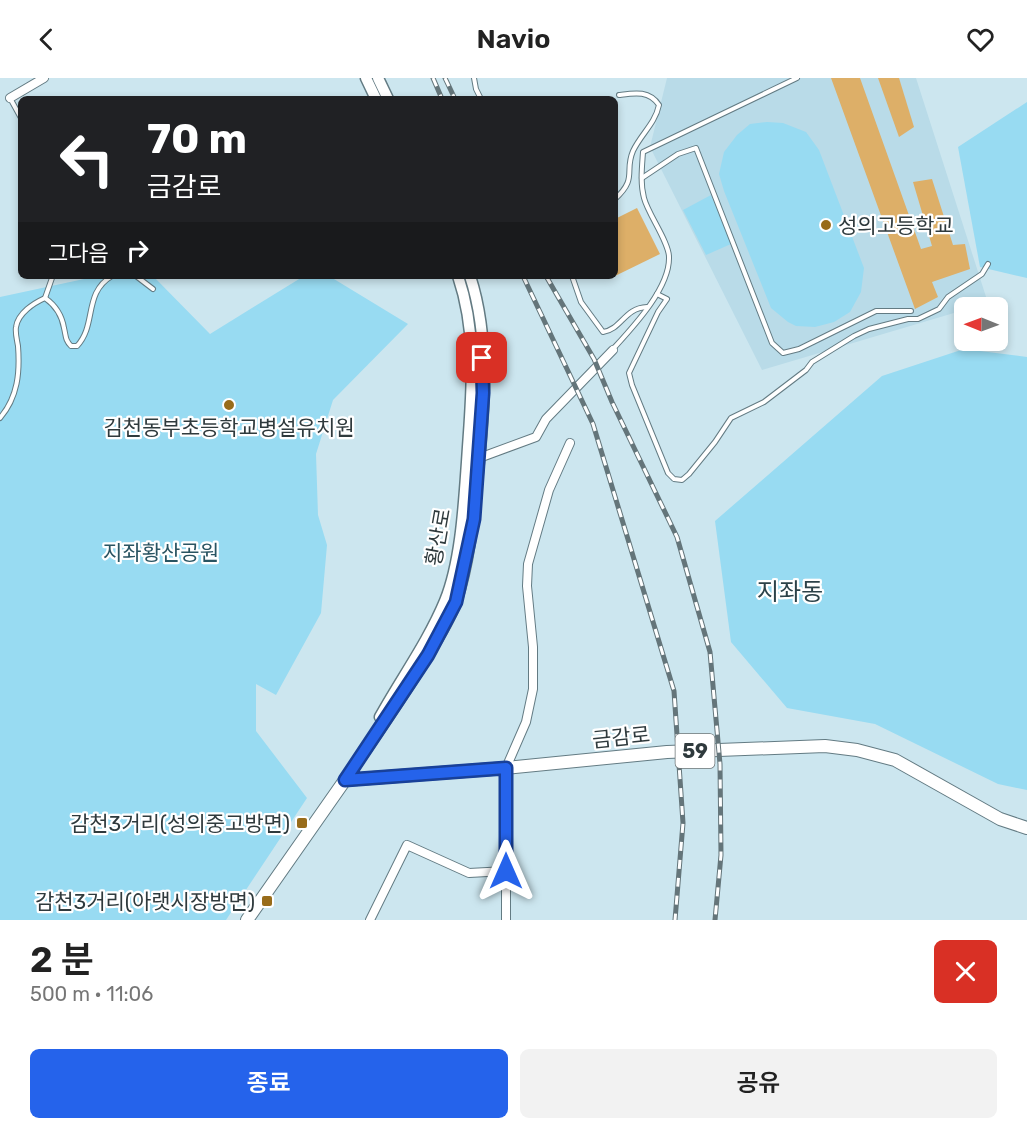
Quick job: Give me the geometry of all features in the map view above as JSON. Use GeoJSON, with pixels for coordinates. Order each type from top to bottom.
{"type":"FeatureCollection","features":[{"type":"Feature","properties":{"kind":"main road","name":"금감로"},"geometry":{"type":"LineString","coordinates":[[345,780],[506,768],[667,752],[825,746],[857,750],[895,760],[1000,819],[1027,828]]}},
{"type":"Feature","properties":{"kind":"main road","name":"황산로"},"geometry":{"type":"LineString","coordinates":[[248,920],[345,780]]}},
{"type":"Feature","properties":{"kind":"street"},"geometry":{"type":"LineString","coordinates":[[10,98],[44,78]]}},
{"type":"Feature","properties":{"kind":"street"},"geometry":{"type":"LineString","coordinates":[[366,78],[375,96]]}},
{"type":"Feature","properties":{"kind":"street"},"geometry":{"type":"LineString","coordinates":[[378,78],[387,96]]}},
{"type":"Feature","properties":{"kind":"street","name":"황산로"},"geometry":{"type":"LineString","coordinates":[[345,780],[399,682],[434,625],[446,600],[454,567],[463,519],[473,394],[470,330],[459,279]]}},
{"type":"Feature","properties":{"kind":"street","name":"황산로"},"geometry":{"type":"LineString","coordinates":[[345,780],[423,663],[456,602],[474,519],[483,393],[475,291],[471,279]]}},
{"type":"Feature","properties":{"kind":"street"},"geometry":{"type":"LineString","coordinates":[[479,458],[536,437],[546,419],[613,350]]}},
{"type":"Feature","properties":{"kind":"street"},"geometry":{"type":"LineString","coordinates":[[506,920],[506,768],[526,722],[533,689],[533,647],[527,586],[528,564],[549,490],[570,443]]}},
{"type":"Feature","properties":{"kind":"street"},"geometry":{"type":"LineString","coordinates":[[370,920],[407,845],[469,873],[506,871]]}},
{"type":"Feature","properties":{"kind":"lane"},"geometry":{"type":"LineString","coordinates":[[474,78],[480,96]]}},
{"type":"Feature","properties":{"kind":"lane"},"geometry":{"type":"LineString","coordinates":[[613,350],[657,294],[664,280],[670,256],[644,198],[643,152],[797,78]]}},
{"type":"Feature","properties":{"kind":"lane"},"geometry":{"type":"LineString","coordinates":[[618,195],[630,181],[630,158],[654,123],[659,105],[650,95],[635,93],[619,95]]}},
{"type":"Feature","properties":{"kind":"lane"},"geometry":{"type":"LineString","coordinates":[[10,98],[18,113]]}},
{"type":"Feature","properties":{"kind":"lane"},"geometry":{"type":"LineString","coordinates":[[642,177],[678,154],[696,148],[772,343],[783,353],[799,350],[876,311],[911,310]]}},
{"type":"Feature","properties":{"kind":"lane"},"geometry":{"type":"LineString","coordinates":[[657,294],[667,299],[658,312],[629,373],[668,472],[674,479],[682,480],[715,442],[731,418],[764,402],[806,370],[812,362],[854,336],[869,329],[908,319],[918,319],[939,309],[948,297],[982,274],[988,264]]}},
{"type":"Feature","properties":{"kind":"lane"},"geometry":{"type":"LineString","coordinates":[[0,417],[14,394],[19,372],[16,327],[22,315],[45,298],[52,279]]}},
{"type":"Feature","properties":{"kind":"lane"},"geometry":{"type":"LineString","coordinates":[[45,298],[54,304],[64,325],[65,340],[71,346],[77,346],[85,338],[93,297],[107,279]]}},
{"type":"Feature","properties":{"kind":"lane"},"geometry":{"type":"LineString","coordinates":[[140,279],[153,289]]}},
{"type":"Feature","properties":{"kind":"lane"},"geometry":{"type":"LineString","coordinates":[[573,279],[581,302],[603,332],[614,328],[632,310],[648,307]]}},
{"type":"Feature","properties":{"kind":"shaded area","name":"성의고등학교"},"geometry":{"type":"Polygon","coordinates":[[[667,78],[916,78],[986,297],[954,297],[954,313],[762,370],[650,147],[667,78]]]}},
{"type":"Feature","properties":{"kind":"green space"},"geometry":{"type":"Polygon","coordinates":[[[1027,102],[1027,278],[980,267],[958,147],[1027,102]]]}},
{"type":"Feature","properties":{"kind":"green space"},"geometry":{"type":"Polygon","coordinates":[[[783,123],[806,132],[819,150],[864,268],[861,292],[850,312],[834,322],[815,327],[796,326],[771,308],[724,191],[719,174],[724,152],[737,135],[750,124],[783,123]]]}},
{"type":"Feature","properties":{"kind":"green space"},"geometry":{"type":"Polygon","coordinates":[[[711,195],[731,244],[706,255],[683,210],[711,195]]]}},
{"type":"Feature","properties":{"kind":"green space","name":"지좌황산공원"},"geometry":{"type":"Polygon","coordinates":[[[84,279],[156,279],[210,334],[299,279],[334,279],[408,324],[333,400],[316,454],[318,515],[327,545],[321,613],[276,695],[256,684],[256,731],[307,798],[226,920],[0,920],[0,297],[84,279]]]}},
{"type":"Feature","properties":{"kind":"green space"},"geometry":{"type":"Polygon","coordinates":[[[958,351],[980,351],[1027,357],[1027,790],[998,784],[875,724],[787,708],[731,642],[715,521],[882,376],[958,351]]]}},
{"type":"Feature","properties":{"kind":"building"},"geometry":{"type":"Polygon","coordinates":[[[831,78],[860,78],[921,249],[932,246],[913,182],[932,179],[953,245],[965,244],[970,269],[932,282],[938,297],[915,309],[831,78]]]}},
{"type":"Feature","properties":{"kind":"building"},"geometry":{"type":"Polygon","coordinates":[[[878,78],[899,78],[914,127],[899,137],[878,78]]]}},
{"type":"Feature","properties":{"kind":"building"},"geometry":{"type":"Polygon","coordinates":[[[637,208],[660,254],[618,275],[618,218],[637,208]]]}},
{"type":"Feature","properties":{"kind":"railway"},"geometry":{"type":"LineString","coordinates":[[433,78],[441,96]]}},
{"type":"Feature","properties":{"kind":"railway"},"geometry":{"type":"LineString","coordinates":[[445,78],[454,96]]}},
{"type":"Feature","properties":{"kind":"railway"},"geometry":{"type":"LineString","coordinates":[[524,279],[593,424],[674,691],[683,823],[675,920]]}},
{"type":"Feature","properties":{"kind":"railway"},"geometry":{"type":"LineString","coordinates":[[548,279],[594,359],[612,402],[677,537],[710,652],[720,764],[721,855],[715,920]]}},
{"type":"Feature","properties":{"kind":"place","name":"성의고등학교"},"geometry":{"type":"Point","coordinates":[826,225]}},
{"type":"Feature","properties":{"kind":"place","name":"김천동부초등학교병설유치원"},"geometry":{"type":"Point","coordinates":[229,405]}},
{"type":"Feature","properties":{"kind":"place","name":"감천3거리(성의중고방면)"},"geometry":{"type":"Point","coordinates":[302,823]}},
{"type":"Feature","properties":{"kind":"place","name":"감천3거리(아랫시장방면)"},"geometry":{"type":"Point","coordinates":[267,901]}},
{"type":"Feature","properties":{"kind":"district","name":"지좌동"},"geometry":{"type":"Point","coordinates":[790,592]}},
{"type":"Feature","properties":{"kind":"route"},"geometry":{"type":"LineString","coordinates":[[482,358],[483,393],[474,519],[456,602],[428,655],[345,780],[506,768],[506,871]]}}]}
